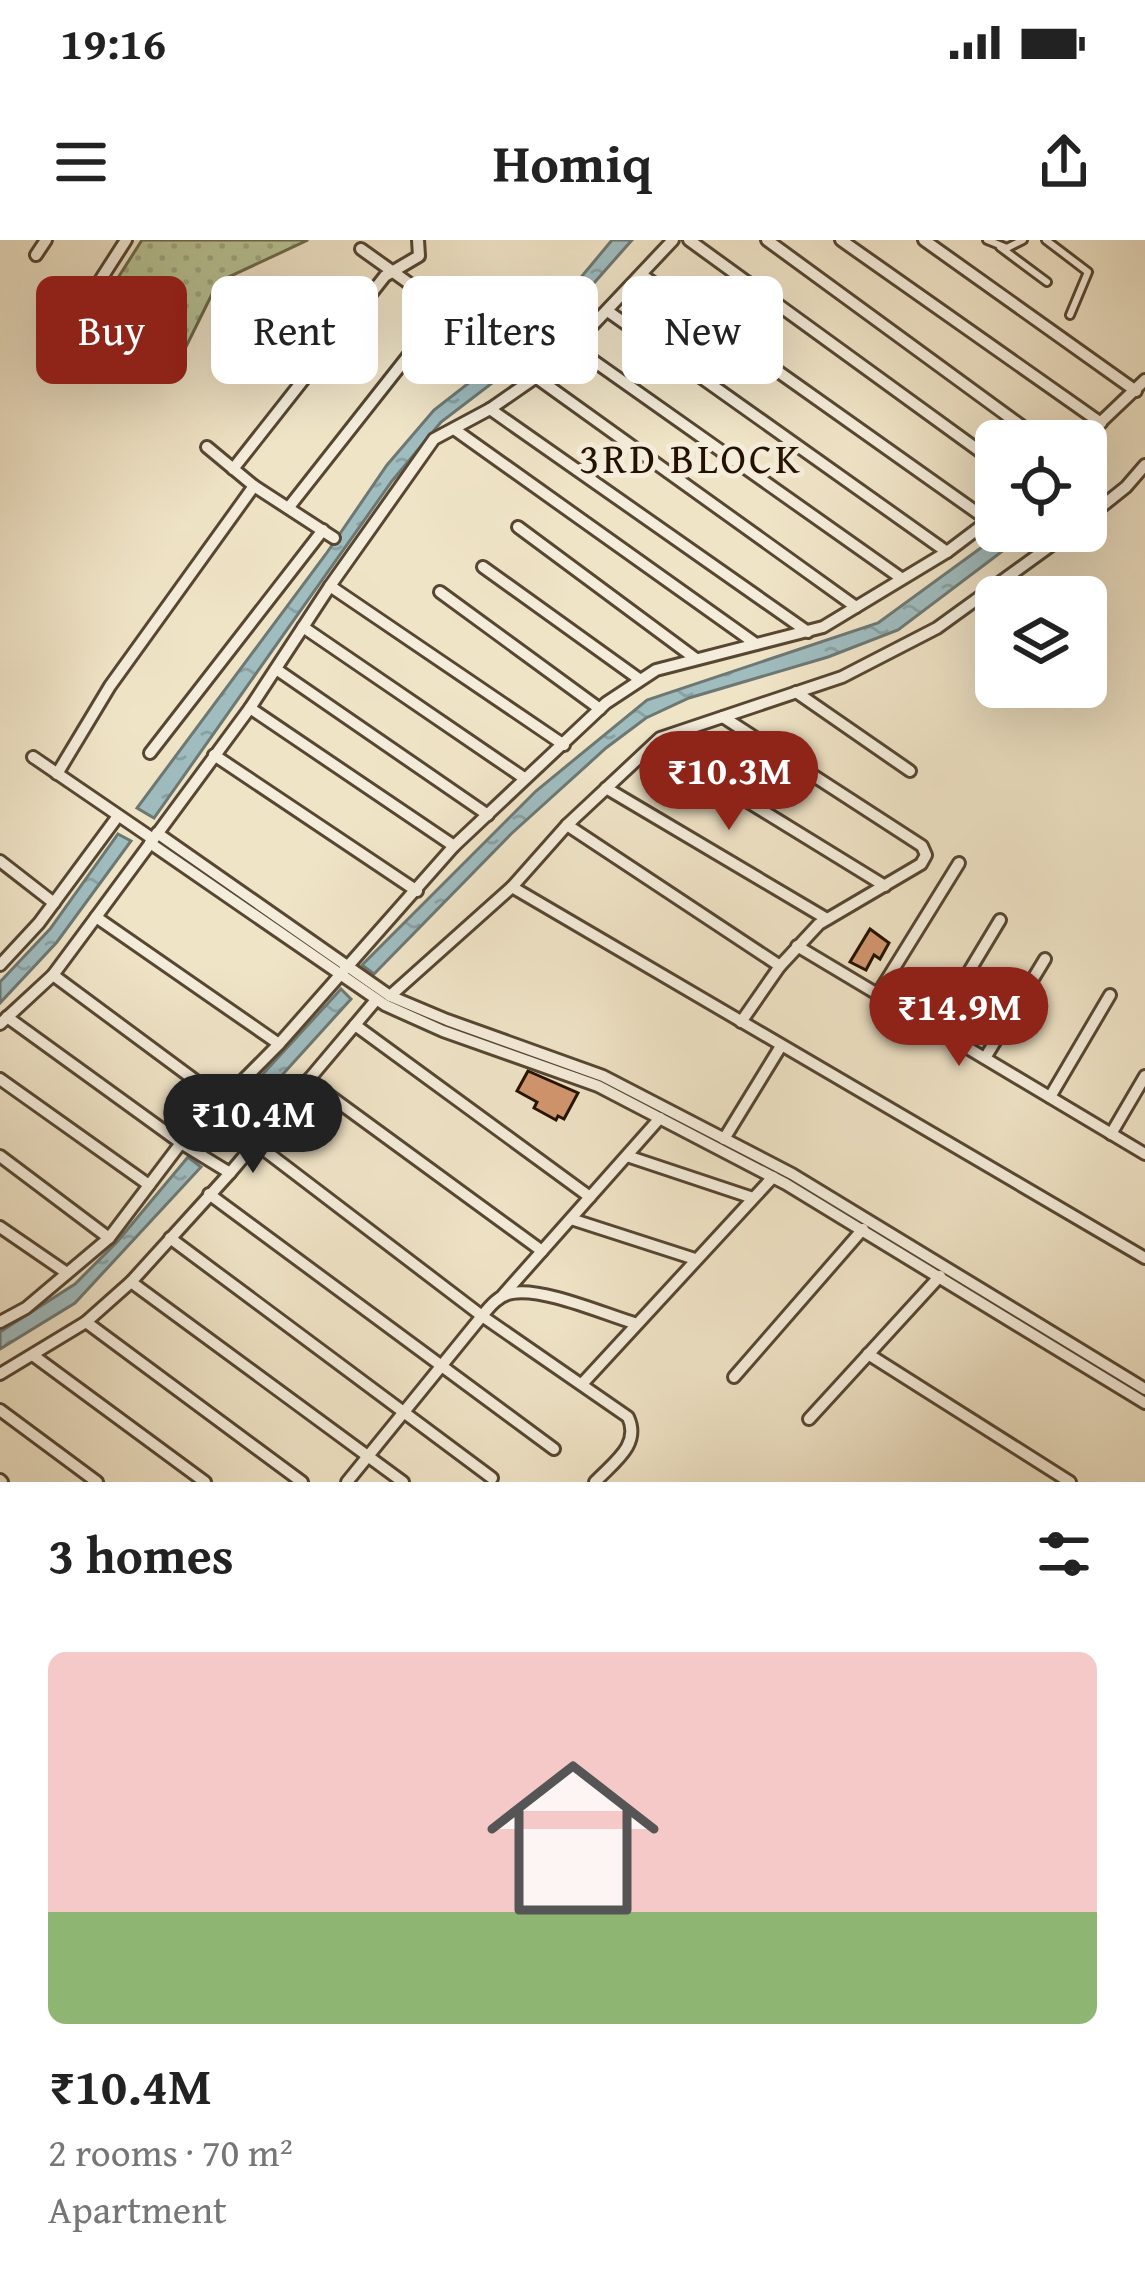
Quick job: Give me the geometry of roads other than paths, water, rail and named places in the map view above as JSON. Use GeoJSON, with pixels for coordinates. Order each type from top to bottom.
{"type":"FeatureCollection","features":[{"type":"Feature","properties":{"kind":"street"},"geometry":{"type":"LineString","coordinates":[[36,256],[46,240]]}},
{"type":"Feature","properties":{"kind":"street"},"geometry":{"type":"LineString","coordinates":[[103,276],[126,240]]}},
{"type":"Feature","properties":{"kind":"street"},"geometry":{"type":"LineString","coordinates":[[233,469],[390,272],[415,260],[422,250],[418,240]]}},
{"type":"Feature","properties":{"kind":"street"},"geometry":{"type":"LineString","coordinates":[[598,323],[673,240]]}},
{"type":"Feature","properties":{"kind":"street"},"geometry":{"type":"LineString","coordinates":[[689,240],[975,449]]}},
{"type":"Feature","properties":{"kind":"street"},"geometry":{"type":"LineString","coordinates":[[767,240],[1013,420]]}},
{"type":"Feature","properties":{"kind":"street"},"geometry":{"type":"LineString","coordinates":[[841,240],[1098,420]]}},
{"type":"Feature","properties":{"kind":"street"},"geometry":{"type":"LineString","coordinates":[[924,240],[1136,391]]}},
{"type":"Feature","properties":{"kind":"street"},"geometry":{"type":"LineString","coordinates":[[290,506],[445,309],[361,248]]}},
{"type":"Feature","properties":{"kind":"street"},"geometry":{"type":"LineString","coordinates":[[642,275],[975,506]]}},
{"type":"Feature","properties":{"kind":"street"},"geometry":{"type":"LineString","coordinates":[[609,312],[947,552]]}},
{"type":"Feature","properties":{"kind":"street"},"geometry":{"type":"LineString","coordinates":[[598,363],[901,578]]}},
{"type":"Feature","properties":{"kind":"street"},"geometry":{"type":"LineString","coordinates":[[1105,420],[1145,380]]}},
{"type":"Feature","properties":{"kind":"street"},"geometry":{"type":"LineString","coordinates":[[230,1173],[4,1020],[53,975],[97,917],[250,708],[434,439],[528,384]]}},
{"type":"Feature","properties":{"kind":"street"},"geometry":{"type":"LineString","coordinates":[[545,384],[856,607]]}},
{"type":"Feature","properties":{"kind":"street"},"geometry":{"type":"LineString","coordinates":[[490,409],[808,632]]}},
{"type":"Feature","properties":{"kind":"street"},"geometry":{"type":"LineString","coordinates":[[454,429],[756,644]]}},
{"type":"Feature","properties":{"kind":"street"},"geometry":{"type":"LineString","coordinates":[[207,447],[254,486],[334,538]]}},
{"type":"Feature","properties":{"kind":"street"},"geometry":{"type":"LineString","coordinates":[[1107,502],[1145,465]]}},
{"type":"Feature","properties":{"kind":"street"},"geometry":{"type":"LineString","coordinates":[[57,774],[110,686],[254,486]]}},
{"type":"Feature","properties":{"kind":"street"},"geometry":{"type":"LineString","coordinates":[[518,527],[696,659]]}},
{"type":"Feature","properties":{"kind":"street"},"geometry":{"type":"LineString","coordinates":[[150,753],[323,530]]}},
{"type":"Feature","properties":{"kind":"street"},"geometry":{"type":"LineString","coordinates":[[0,1322],[26,1308],[109,1238],[182,1143],[279,1044],[454,846],[600,709],[656,670],[808,632],[975,531]]}},
{"type":"Feature","properties":{"kind":"street"},"geometry":{"type":"LineString","coordinates":[[390,995],[512,887],[567,825],[654,744],[842,677],[937,628],[1042,552]]}},
{"type":"Feature","properties":{"kind":"street"},"geometry":{"type":"LineString","coordinates":[[483,567],[639,680]]}},
{"type":"Feature","properties":{"kind":"street"},"geometry":{"type":"LineString","coordinates":[[330,586],[564,745]]}},
{"type":"Feature","properties":{"kind":"street"},"geometry":{"type":"LineString","coordinates":[[440,592],[600,709]]}},
{"type":"Feature","properties":{"kind":"street"},"geometry":{"type":"LineString","coordinates":[[303,627],[524,778]]}},
{"type":"Feature","properties":{"kind":"street"},"geometry":{"type":"LineString","coordinates":[[276,669],[488,815]]}},
{"type":"Feature","properties":{"kind":"street"},"geometry":{"type":"LineString","coordinates":[[796,692],[910,771]]}},
{"type":"Feature","properties":{"kind":"street"},"geometry":{"type":"LineString","coordinates":[[250,708],[454,846]]}},
{"type":"Feature","properties":{"kind":"street"},"geometry":{"type":"LineString","coordinates":[[723,717],[926,850],[921,864],[827,919],[797,946],[741,1022]]}},
{"type":"Feature","properties":{"kind":"street"},"geometry":{"type":"LineString","coordinates":[[654,744],[885,886]]}},
{"type":"Feature","properties":{"kind":"street"},"geometry":{"type":"LineString","coordinates":[[214,755],[417,892]]}},
{"type":"Feature","properties":{"kind":"street"},"geometry":{"type":"LineString","coordinates":[[34,757],[345,971],[447,1021],[603,1076],[724,1139],[903,1239],[1145,1389]]}},
{"type":"Feature","properties":{"kind":"street"},"geometry":{"type":"LineString","coordinates":[[606,788],[827,919]]}},
{"type":"Feature","properties":{"kind":"street"},"geometry":{"type":"LineString","coordinates":[[0,964],[122,819]]}},
{"type":"Feature","properties":{"kind":"street"},"geometry":{"type":"LineString","coordinates":[[567,825],[779,966]]}},
{"type":"Feature","properties":{"kind":"street"},"geometry":{"type":"LineString","coordinates":[[0,861],[54,903]]}},
{"type":"Feature","properties":{"kind":"street"},"geometry":{"type":"LineString","coordinates":[[878,994],[958,863]]}},
{"type":"Feature","properties":{"kind":"street"},"geometry":{"type":"LineString","coordinates":[[512,887],[1145,1258]]}},
{"type":"Feature","properties":{"kind":"street"},"geometry":{"type":"LineString","coordinates":[[97,917],[279,1044]]}},
{"type":"Feature","properties":{"kind":"street"},"geometry":{"type":"LineString","coordinates":[[934,1028],[1000,920]]}},
{"type":"Feature","properties":{"kind":"street"},"geometry":{"type":"LineString","coordinates":[[797,946],[1145,1154]]}},
{"type":"Feature","properties":{"kind":"street"},"geometry":{"type":"LineString","coordinates":[[985,1058],[1045,959]]}},
{"type":"Feature","properties":{"kind":"street"},"geometry":{"type":"LineString","coordinates":[[345,971],[376,1000],[443,1031],[598,1086],[773,1177],[1145,1402]]}},
{"type":"Feature","properties":{"kind":"street"},"geometry":{"type":"LineString","coordinates":[[53,975],[223,1101]]}},
{"type":"Feature","properties":{"kind":"street"},"geometry":{"type":"LineString","coordinates":[[1050,1096],[1110,995]]}},
{"type":"Feature","properties":{"kind":"street"},"geometry":{"type":"LineString","coordinates":[[0,1374],[86,1322],[131,1282],[376,1000]]}},
{"type":"Feature","properties":{"kind":"street"},"geometry":{"type":"LineString","coordinates":[[355,1025],[590,1197]]}},
{"type":"Feature","properties":{"kind":"street"},"geometry":{"type":"LineString","coordinates":[[724,1139],[781,1046]]}},
{"type":"Feature","properties":{"kind":"street"},"geometry":{"type":"LineString","coordinates":[[1112,1134],[1145,1076]]}},
{"type":"Feature","properties":{"kind":"street"},"geometry":{"type":"LineString","coordinates":[[0,1079],[149,1185]]}},
{"type":"Feature","properties":{"kind":"street"},"geometry":{"type":"LineString","coordinates":[[308,1080],[542,1251]]}},
{"type":"Feature","properties":{"kind":"street"},"geometry":{"type":"LineString","coordinates":[[347,1482],[482,1316],[660,1118]]}},
{"type":"Feature","properties":{"kind":"street"},"geometry":{"type":"LineString","coordinates":[[255,1143],[482,1316],[628,1417],[635,1431],[632,1442],[595,1482]]}},
{"type":"Feature","properties":{"kind":"street"},"geometry":{"type":"LineString","coordinates":[[0,1156],[109,1238]]}},
{"type":"Feature","properties":{"kind":"street"},"geometry":{"type":"LineString","coordinates":[[627,1156],[753,1198]]}},
{"type":"Feature","properties":{"kind":"street"},"geometry":{"type":"LineString","coordinates":[[582,1384],[773,1177]]}},
{"type":"Feature","properties":{"kind":"street"},"geometry":{"type":"LineString","coordinates":[[209,1194],[554,1449]]}},
{"type":"Feature","properties":{"kind":"street"},"geometry":{"type":"LineString","coordinates":[[571,1219],[695,1259]]}},
{"type":"Feature","properties":{"kind":"street"},"geometry":{"type":"LineString","coordinates":[[0,1227],[67,1273]]}},
{"type":"Feature","properties":{"kind":"street"},"geometry":{"type":"LineString","coordinates":[[734,1376],[863,1229]]}},
{"type":"Feature","properties":{"kind":"street"},"geometry":{"type":"LineString","coordinates":[[170,1238],[492,1478]]}},
{"type":"Feature","properties":{"kind":"street"},"geometry":{"type":"LineString","coordinates":[[809,1419],[940,1276]]}},
{"type":"Feature","properties":{"kind":"street"},"geometry":{"type":"LineString","coordinates":[[131,1282],[403,1482]]}},
{"type":"Feature","properties":{"kind":"street"},"geometry":{"type":"LineString","coordinates":[[502,1296],[537,1294],[634,1323]]}},
{"type":"Feature","properties":{"kind":"street"},"geometry":{"type":"LineString","coordinates":[[86,1322],[302,1482]]}},
{"type":"Feature","properties":{"kind":"street"},"geometry":{"type":"LineString","coordinates":[[868,1354],[1070,1482]]}},
{"type":"Feature","properties":{"kind":"street"},"geometry":{"type":"LineString","coordinates":[[34,1356],[205,1482]]}},
{"type":"Feature","properties":{"kind":"street"},"geometry":{"type":"LineString","coordinates":[[0,1410],[97,1482]]}},
{"type":"Feature","properties":{"kind":"lane"},"geometry":{"type":"LineString","coordinates":[[988,240],[1047,282]]}},
{"type":"Feature","properties":{"kind":"lane"},"geometry":{"type":"LineString","coordinates":[[1000,247],[1023,240]]}},
{"type":"Feature","properties":{"kind":"lane"},"geometry":{"type":"LineString","coordinates":[[1046,240],[1088,272],[1070,315]]}},
{"type":"Feature","properties":{"kind":"water"},"geometry":{"type":"Polygon","coordinates":[[[612,240],[632,240],[598,279],[582,276],[612,240]]]}},
{"type":"Feature","properties":{"kind":"water"},"geometry":{"type":"Polygon","coordinates":[[[467,384],[491,384],[441,422],[392,481],[154,818],[137,808],[387,465],[434,410],[467,384]]]}},
{"type":"Feature","properties":{"kind":"water"},"geometry":{"type":"Polygon","coordinates":[[[975,552],[1001,552],[898,630],[828,657],[689,698],[646,718],[511,834],[374,974],[362,965],[536,791],[647,700],[878,623],[975,552]]]}},
{"type":"Feature","properties":{"kind":"water"},"geometry":{"type":"Polygon","coordinates":[[[118,834],[131,841],[57,942],[0,1003],[0,982],[50,929],[118,834]]]}},
{"type":"Feature","properties":{"kind":"water"},"geometry":{"type":"Polygon","coordinates":[[[341,989],[351,999],[216,1148],[204,1138],[341,989]]]}},
{"type":"Feature","properties":{"kind":"water"},"geometry":{"type":"Polygon","coordinates":[[[188,1157],[201,1167],[75,1303],[0,1349],[0,1332],[75,1284],[188,1157]]]}},
{"type":"Feature","properties":{"kind":"district","name":"3RD BLOCK"},"geometry":{"type":"Point","coordinates":[691,458]}}]}
